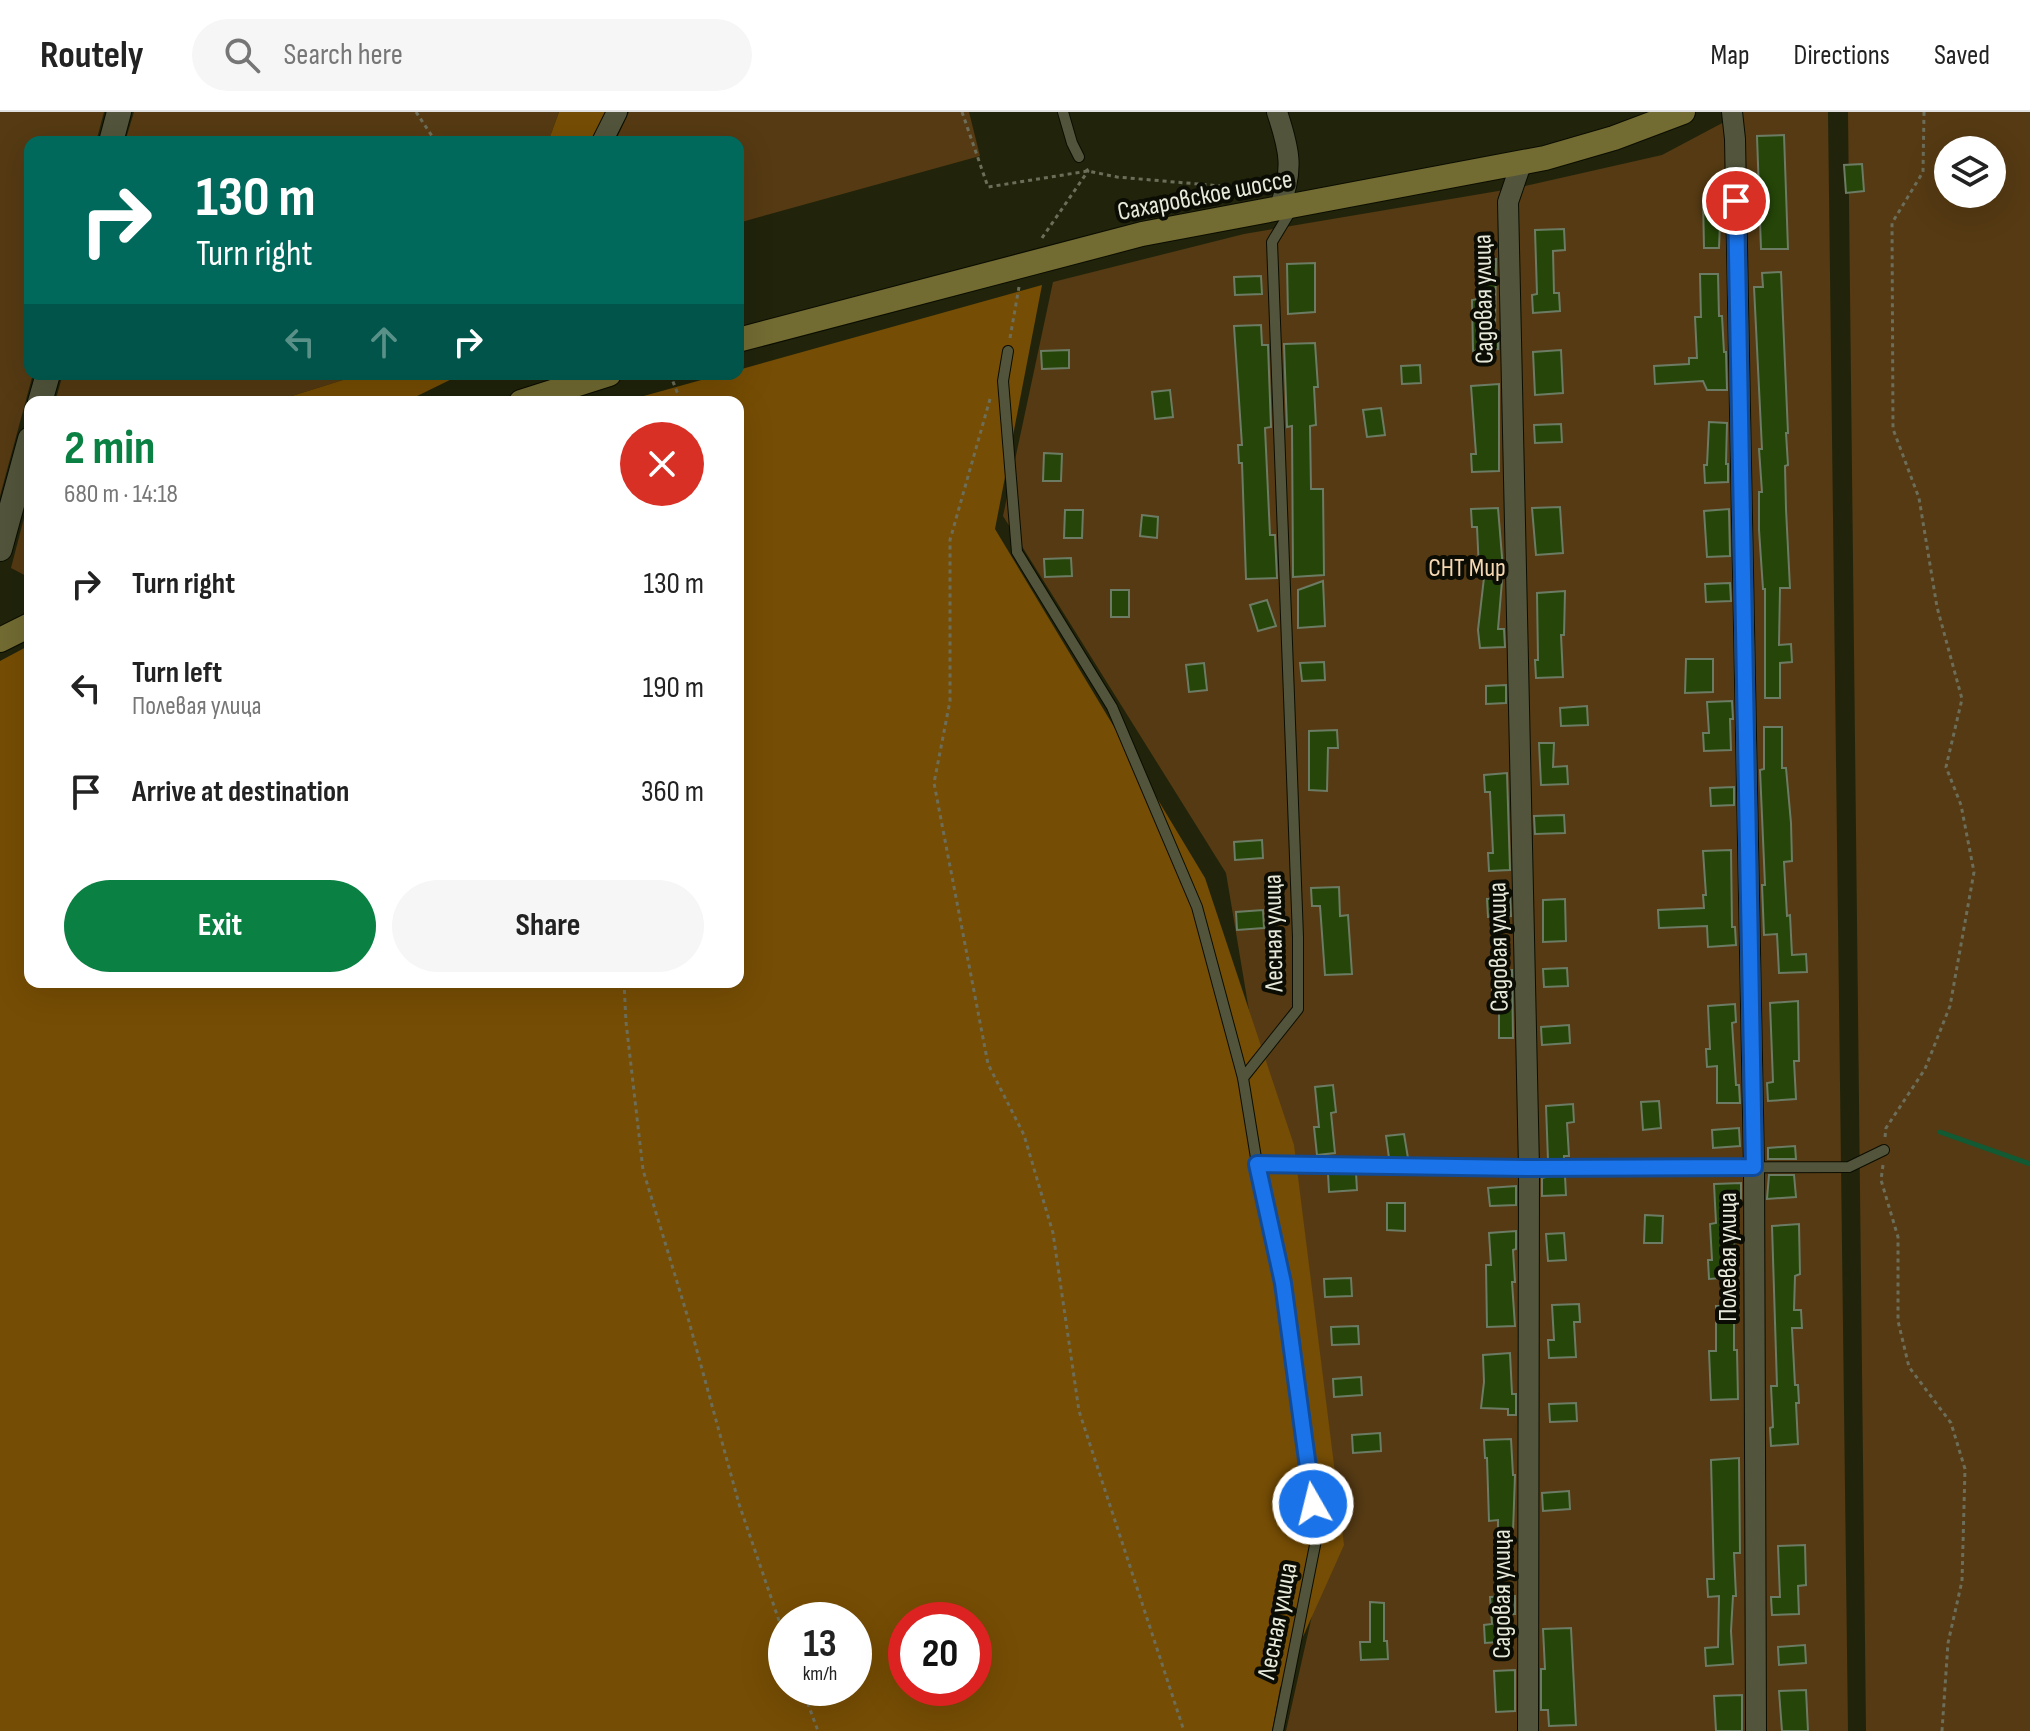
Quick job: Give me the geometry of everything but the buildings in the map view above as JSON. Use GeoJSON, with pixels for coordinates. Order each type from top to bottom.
{"type":"FeatureCollection","features":[{"type":"Feature","properties":{"kind":"main road","name":"Сахаровское шоссе"},"geometry":{"type":"LineString","coordinates":[[744,338],[1142,234],[1521,164],[1614,138],[1683,112]]}},
{"type":"Feature","properties":{"kind":"main road"},"geometry":{"type":"LineString","coordinates":[[539,396],[586,380]]}},
{"type":"Feature","properties":{"kind":"main road"},"geometry":{"type":"LineString","coordinates":[[0,640],[24,628]]}},
{"type":"Feature","properties":{"kind":"street"},"geometry":{"type":"LineString","coordinates":[[113,136],[119,112]]}},
{"type":"Feature","properties":{"kind":"street"},"geometry":{"type":"LineString","coordinates":[[605,136],[617,112]]}},
{"type":"Feature","properties":{"kind":"street","name":"Полевая улица"},"geometry":{"type":"LineString","coordinates":[[1732,112],[1735,139],[1754,1167],[1756,1731]]}},
{"type":"Feature","properties":{"kind":"street"},"geometry":{"type":"LineString","coordinates":[[1282,209],[1289,149],[1283,114]]}},
{"type":"Feature","properties":{"kind":"street","name":"Садовая улица"},"geometry":{"type":"LineString","coordinates":[[1521,164],[1508,202],[1529,1168],[1528,1731]]}},
{"type":"Feature","properties":{"kind":"street"},"geometry":{"type":"LineString","coordinates":[[0,549],[24,461]]}},
{"type":"Feature","properties":{"kind":"lane"},"geometry":{"type":"LineString","coordinates":[[1063,112],[1079,157]]}},
{"type":"Feature","properties":{"kind":"lane","name":"Лесная улица"},"geometry":{"type":"LineString","coordinates":[[1278,1731],[1317,1535],[1283,1283],[1257,1164],[1243,1078],[1298,1009],[1295,841],[1272,242],[1282,209]]}},
{"type":"Feature","properties":{"kind":"lane"},"geometry":{"type":"LineString","coordinates":[[1008,351],[1003,381],[1017,552],[1118,721],[1197,907],[1243,1078]]}},
{"type":"Feature","properties":{"kind":"lane"},"geometry":{"type":"LineString","coordinates":[[1257,1164],[1529,1168],[1849,1167],[1884,1150]]}},
{"type":"Feature","properties":{"kind":"path"},"geometry":{"type":"LineString","coordinates":[[416,112],[432,136]]}},
{"type":"Feature","properties":{"kind":"path"},"geometry":{"type":"LineString","coordinates":[[962,112],[988,187],[1088,171],[1117,177],[1244,188],[1282,209]]}},
{"type":"Feature","properties":{"kind":"path"},"geometry":{"type":"LineString","coordinates":[[1924,112],[1923,172],[1892,223],[1893,429],[1919,498],[1937,607],[1962,699],[1946,767],[1961,805],[1974,872],[1950,1006],[1925,1069],[1886,1128],[1881,1180],[1898,1237],[1898,1321],[1909,1367],[1951,1423],[1965,1469],[1962,1581],[1948,1643],[1942,1731]]}},
{"type":"Feature","properties":{"kind":"path"},"geometry":{"type":"LineString","coordinates":[[1079,157],[1088,171]]}},
{"type":"Feature","properties":{"kind":"path"},"geometry":{"type":"LineString","coordinates":[[1008,351],[1022,266],[1088,171]]}},
{"type":"Feature","properties":{"kind":"path"},"geometry":{"type":"LineString","coordinates":[[993,392],[950,540],[950,701],[934,783],[988,1064],[1024,1135],[1053,1233],[1079,1411],[1184,1731]]}},
{"type":"Feature","properties":{"kind":"path"},"geometry":{"type":"LineString","coordinates":[[624,988],[643,1170],[739,1504],[773,1602]]}},
{"type":"Feature","properties":{"kind":"path"},"geometry":{"type":"LineString","coordinates":[[809,1706],[818,1731]]}},
{"type":"Feature","properties":{"kind":"green space"},"geometry":{"type":"Polygon","coordinates":[[[0,112],[104,112],[98,136],[24,136],[24,380],[31,380],[27,396],[24,396],[24,407],[0,496],[0,112]]]}},
{"type":"Feature","properties":{"kind":"green space"},"geometry":{"type":"Polygon","coordinates":[[[134,112],[559,112],[550,136],[127,136],[134,112]]]}},
{"type":"Feature","properties":{"kind":"green space"},"geometry":{"type":"Polygon","coordinates":[[[629,112],[969,112],[980,156],[744,221],[744,136],[618,136],[629,112]]]}},
{"type":"Feature","properties":{"kind":"green space","name":"СНТ Мир"},"geometry":{"type":"Polygon","coordinates":[[[1743,112],[1828,112],[1848,1731],[1286,1731],[1334,1518],[1226,873],[1003,516],[1053,282],[1244,234],[1516,188],[1662,155],[1743,112]]]}},
{"type":"Feature","properties":{"kind":"green space"},"geometry":{"type":"Polygon","coordinates":[[[1848,112],[2030,112],[2030,1731],[1866,1731],[1848,112]]]}},
{"type":"Feature","properties":{"kind":"green space"},"geometry":{"type":"Polygon","coordinates":[[[61,380],[343,380],[292,396],[57,396],[61,380]]]}},
{"type":"Feature","properties":{"kind":"green space"},"geometry":{"type":"Polygon","coordinates":[[[24,518],[24,575],[11,568],[24,518]]]}},
{"type":"Feature","properties":{"kind":"shaded area"},"geometry":{"type":"Polygon","coordinates":[[[559,112],[606,112],[595,136],[550,136],[559,112]]]}},
{"type":"Feature","properties":{"kind":"shaded area"},"geometry":{"type":"Polygon","coordinates":[[[1042,285],[995,529],[1205,878],[1294,1145],[1344,1545],[1280,1688],[1272,1731],[0,1731],[0,661],[24,648],[24,988],[744,988],[744,396],[644,396],[701,380],[744,380],[744,368],[1042,285]]]}},
{"type":"Feature","properties":{"kind":"shaded area"},"geometry":{"type":"Polygon","coordinates":[[[343,380],[450,380],[417,396],[292,396],[343,380]]]}},
{"type":"Feature","properties":{"kind":"waterway"},"geometry":{"type":"LineString","coordinates":[[1940,1132],[2030,1164]]}},
{"type":"Feature","properties":{"kind":"route"},"geometry":{"type":"LineString","coordinates":[[1313,1504],[1283,1283],[1257,1164],[1754,1167],[1736,201]]}}]}
